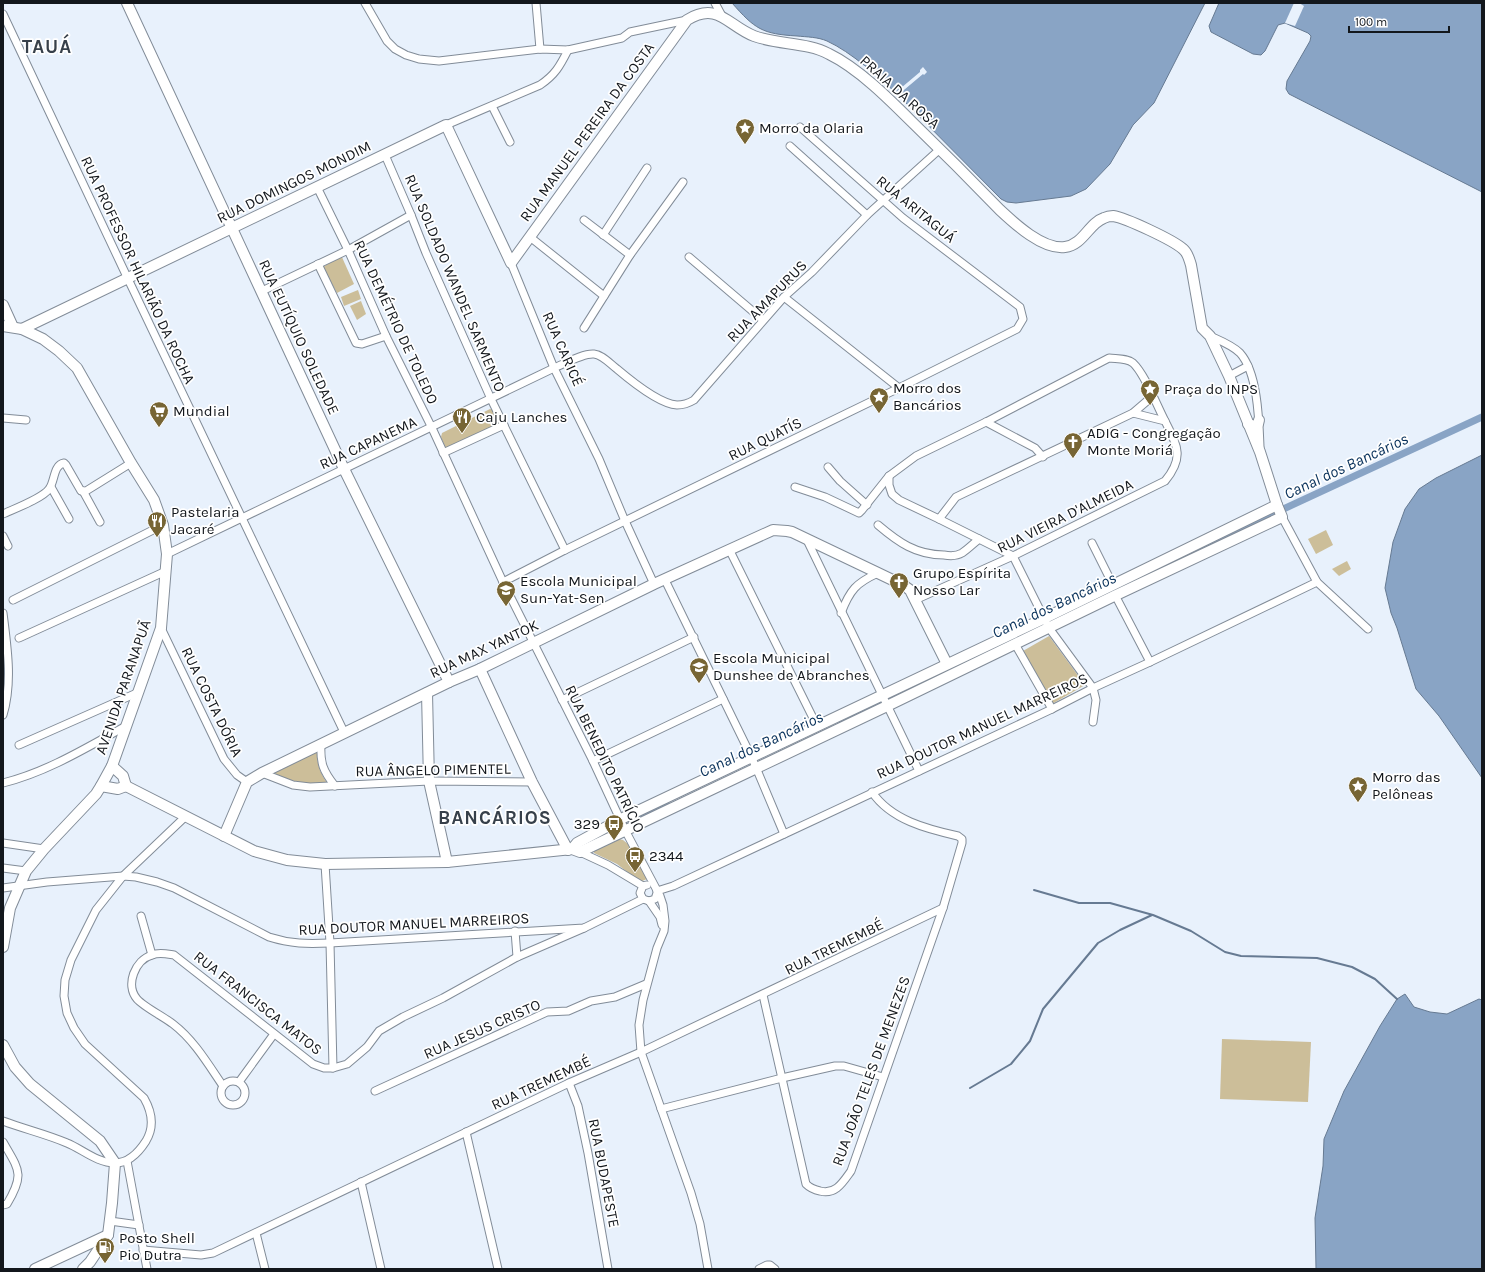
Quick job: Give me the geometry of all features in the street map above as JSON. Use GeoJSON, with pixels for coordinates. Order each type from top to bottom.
{"type":"FeatureCollection","features":[{"type":"Feature","properties":{"kind":"street","name":"RUA EUTÍQUIO SOLEDADE"},"geometry":{"type":"LineString","coordinates":[[127,3],[344,468],[449,682]]}},
{"type":"Feature","properties":{"kind":"street"},"geometry":{"type":"LineString","coordinates":[[365,3],[387,41],[395,49],[406,55],[420,59],[439,61],[540,50],[568,50],[622,38],[630,32],[687,20]]}},
{"type":"Feature","properties":{"kind":"street"},"geometry":{"type":"LineString","coordinates":[[536,3],[540,50]]}},
{"type":"Feature","properties":{"kind":"street"},"geometry":{"type":"LineString","coordinates":[[716,3],[722,16]]}},
{"type":"Feature","properties":{"kind":"street","name":"PRAIA DA ROSA"},"geometry":{"type":"LineString","coordinates":[[687,20],[702,13],[722,16],[736,27],[753,36],[778,43],[808,47],[828,53],[844,62],[888,98],[1007,216],[1029,234],[1044,243],[1052,246],[1065,247],[1072,245],[1081,239],[1098,221],[1113,216],[1172,240],[1184,250],[1189,257],[1202,328],[1210,336]]}},
{"type":"Feature","properties":{"kind":"street","name":"RUA PROFESSOR HILARIÃO DA ROCHA"},"geometry":{"type":"LineString","coordinates":[[3,14],[241,518],[344,732]]}},
{"type":"Feature","properties":{"kind":"street","name":"RUA MANUEL PEREIRA DA COSTA"},"geometry":{"type":"LineString","coordinates":[[511,263],[687,20]]}},
{"type":"Feature","properties":{"kind":"street","name":"RUA DOMINGOS MONDIM"},"geometry":{"type":"LineString","coordinates":[[10,325],[128,279],[446,125],[540,86],[551,78],[556,72],[568,50]]}},
{"type":"Feature","properties":{"kind":"street"},"geometry":{"type":"LineString","coordinates":[[492,106],[510,142]]}},
{"type":"Feature","properties":{"kind":"street","name":"RUA CARICÉ"},"geometry":{"type":"LineString","coordinates":[[446,125],[511,263],[554,368],[599,459],[654,584]]}},
{"type":"Feature","properties":{"kind":"street","name":"RUA ARITAGUÁ"},"geometry":{"type":"LineString","coordinates":[[800,127],[903,218],[1020,307]]}},
{"type":"Feature","properties":{"kind":"street"},"geometry":{"type":"LineString","coordinates":[[790,146],[866,215]]}},
{"type":"Feature","properties":{"kind":"street","name":"RUA AMAPURUS"},"geometry":{"type":"LineString","coordinates":[[603,358],[630,380],[665,402],[676,405],[686,404],[694,400],[784,297],[812,272],[866,215],[940,149]]}},
{"type":"Feature","properties":{"kind":"street","name":"RUA SOLDADO WANDEL SARMENTO"},"geometry":{"type":"LineString","coordinates":[[385,155],[412,215],[426,253],[491,399],[565,550]]}},
{"type":"Feature","properties":{"kind":"street"},"geometry":{"type":"LineString","coordinates":[[603,235],[647,168]]}},
{"type":"Feature","properties":{"kind":"street"},"geometry":{"type":"LineString","coordinates":[[584,328],[630,254],[683,182]]}},
{"type":"Feature","properties":{"kind":"street","name":"RUA DEMÉTRIO DE TOLEDO"},"geometry":{"type":"LineString","coordinates":[[317,187],[348,250],[386,336],[432,428],[503,582],[533,642]]}},
{"type":"Feature","properties":{"kind":"street"},"geometry":{"type":"LineString","coordinates":[[262,291],[348,250],[412,215]]}},
{"type":"Feature","properties":{"kind":"street"},"geometry":{"type":"LineString","coordinates":[[584,220],[630,254]]}},
{"type":"Feature","properties":{"kind":"street"},"geometry":{"type":"LineString","coordinates":[[530,237],[604,296]]}},
{"type":"Feature","properties":{"kind":"street"},"geometry":{"type":"LineString","coordinates":[[689,257],[763,320]]}},
{"type":"Feature","properties":{"kind":"street"},"geometry":{"type":"LineString","coordinates":[[318,264],[356,343],[362,344],[386,336]]}},
{"type":"Feature","properties":{"kind":"street"},"geometry":{"type":"LineString","coordinates":[[784,297],[899,388]]}},
{"type":"Feature","properties":{"kind":"street"},"geometry":{"type":"LineString","coordinates":[[3,305],[10,325]]}},
{"type":"Feature","properties":{"kind":"street","name":"RUA QUATÍS"},"geometry":{"type":"LineString","coordinates":[[503,582],[565,550],[1017,329],[1023,319],[1020,307]]}},
{"type":"Feature","properties":{"kind":"street","name":"AVENIDA PARANAPUÃ"},"geometry":{"type":"LineString","coordinates":[[3,947],[10,908],[26,871],[44,849],[102,786],[112,766],[161,628],[167,554],[163,525],[154,500],[76,368],[59,351],[43,339],[10,325]]}},
{"type":"Feature","properties":{"kind":"street"},"geometry":{"type":"LineString","coordinates":[[1210,336],[1232,347],[1240,354],[1248,366],[1259,413],[1260,452]]}},
{"type":"Feature","properties":{"kind":"street"},"geometry":{"type":"LineString","coordinates":[[1210,336],[1229,376],[1260,452],[1277,505],[1317,582],[1368,629]]}},
{"type":"Feature","properties":{"kind":"street","name":"RUA CAPANEMA"},"geometry":{"type":"LineString","coordinates":[[167,554],[344,468],[432,428],[554,368],[588,354],[595,354],[603,358]]}},
{"type":"Feature","properties":{"kind":"street","name":"RUA VIEIRA D'ALMEIDA"},"geometry":{"type":"LineString","coordinates":[[795,486],[825,497],[859,513],[890,476],[916,456],[986,422],[1109,358],[1124,359],[1133,363],[1142,376],[1176,445],[1177,459],[1173,471],[1165,481],[1013,556],[916,600]]}},
{"type":"Feature","properties":{"kind":"street"},"geometry":{"type":"LineString","coordinates":[[1229,376],[1248,366]]}},
{"type":"Feature","properties":{"kind":"street"},"geometry":{"type":"LineString","coordinates":[[939,519],[956,497],[1132,413],[1147,401],[1151,394]]}},
{"type":"Feature","properties":{"kind":"street"},"geometry":{"type":"LineString","coordinates":[[1132,413],[1165,421]]}},
{"type":"Feature","properties":{"kind":"street"},"geometry":{"type":"LineString","coordinates":[[3,418],[26,420]]}},
{"type":"Feature","properties":{"kind":"street"},"geometry":{"type":"LineString","coordinates":[[1248,424],[1255,426],[1258,424],[1259,420]]}},
{"type":"Feature","properties":{"kind":"street"},"geometry":{"type":"LineString","coordinates":[[986,422],[1035,448],[1042,457]]}},
{"type":"Feature","properties":{"kind":"street"},"geometry":{"type":"LineString","coordinates":[[443,453],[504,425]]}},
{"type":"Feature","properties":{"kind":"street"},"geometry":{"type":"LineString","coordinates":[[3,514],[42,495],[50,487],[57,468],[60,464],[64,463],[83,491],[100,522]]}},
{"type":"Feature","properties":{"kind":"street"},"geometry":{"type":"LineString","coordinates":[[83,491],[86,491],[131,463]]}},
{"type":"Feature","properties":{"kind":"street"},"geometry":{"type":"LineString","coordinates":[[828,467],[840,481],[866,505]]}},
{"type":"Feature","properties":{"kind":"street"},"geometry":{"type":"LineString","coordinates":[[890,476],[889,485],[892,494],[899,500],[1013,556],[1046,623],[1093,688],[1096,700],[1093,722]]}},
{"type":"Feature","properties":{"kind":"street"},"geometry":{"type":"LineString","coordinates":[[50,487],[69,519]]}},
{"type":"Feature","properties":{"kind":"street"},"geometry":{"type":"LineString","coordinates":[[112,766],[123,776],[126,786],[254,851],[287,860],[325,864],[447,862],[574,848],[625,830],[756,768],[884,701],[947,664],[1046,623],[1114,590],[1277,505]]}},
{"type":"Feature","properties":{"kind":"street"},"geometry":{"type":"LineString","coordinates":[[1114,590],[1282,516]]}},
{"type":"Feature","properties":{"kind":"street"},"geometry":{"type":"LineString","coordinates":[[13,600],[163,525]]}},
{"type":"Feature","properties":{"kind":"street"},"geometry":{"type":"LineString","coordinates":[[878,525],[898,542],[916,551],[936,555],[952,556],[962,554],[979,539]]}},
{"type":"Feature","properties":{"kind":"street","name":"RUA MAX YANTOK"},"geometry":{"type":"LineString","coordinates":[[247,782],[344,732],[449,682],[480,669],[654,584],[666,580],[729,549],[773,530],[787,531],[878,573],[910,590],[947,664]]}},
{"type":"Feature","properties":{"kind":"street"},"geometry":{"type":"LineString","coordinates":[[3,536],[8,546]]}},
{"type":"Feature","properties":{"kind":"street"},"geometry":{"type":"LineString","coordinates":[[807,540],[841,613],[919,771]]}},
{"type":"Feature","properties":{"kind":"street"},"geometry":{"type":"LineString","coordinates":[[1092,543],[1150,662]]}},
{"type":"Feature","properties":{"kind":"street"},"geometry":{"type":"LineString","coordinates":[[729,549],[817,726]]}},
{"type":"Feature","properties":{"kind":"street"},"geometry":{"type":"LineString","coordinates":[[19,638],[166,571]]}},
{"type":"Feature","properties":{"kind":"street"},"geometry":{"type":"LineString","coordinates":[[841,613],[847,598],[854,587],[865,579],[878,573]]}},
{"type":"Feature","properties":{"kind":"street"},"geometry":{"type":"LineString","coordinates":[[666,580],[752,758],[784,834]]}},
{"type":"Feature","properties":{"kind":"street","name":"RUA DOUTOR MANUEL MARREIROS"},"geometry":{"type":"LineString","coordinates":[[656,890],[673,886],[1052,709],[1093,688],[1317,582]]}},
{"type":"Feature","properties":{"kind":"street"},"geometry":{"type":"LineString","coordinates":[[3,618],[9,669],[7,702],[3,715]]}},
{"type":"Feature","properties":{"kind":"street"},"geometry":{"type":"LineString","coordinates":[[574,848],[621,819],[817,726],[884,701],[1015,644],[1046,623]]}},
{"type":"Feature","properties":{"kind":"street","name":"RUA COSTA DÓRIA"},"geometry":{"type":"LineString","coordinates":[[161,628],[224,759],[237,775],[247,782]]}},
{"type":"Feature","properties":{"kind":"street"},"geometry":{"type":"LineString","coordinates":[[562,700],[694,637]]}},
{"type":"Feature","properties":{"kind":"street","name":"RUA BENEDITO PATRÍCIO"},"geometry":{"type":"LineString","coordinates":[[533,642],[593,761],[663,906],[665,915],[662,937]]}},
{"type":"Feature","properties":{"kind":"street"},"geometry":{"type":"LineString","coordinates":[[1015,644],[1052,709]]}},
{"type":"Feature","properties":{"kind":"street"},"geometry":{"type":"LineString","coordinates":[[480,669],[532,782],[574,848],[608,865],[643,886]]}},
{"type":"Feature","properties":{"kind":"street"},"geometry":{"type":"LineString","coordinates":[[19,745],[139,692]]}},
{"type":"Feature","properties":{"kind":"street"},"geometry":{"type":"LineString","coordinates":[[427,693],[429,781],[447,862]]}},
{"type":"Feature","properties":{"kind":"street"},"geometry":{"type":"LineString","coordinates":[[593,761],[723,699]]}},
{"type":"Feature","properties":{"kind":"street"},"geometry":{"type":"LineString","coordinates":[[3,783],[30,775],[126,726]]}},
{"type":"Feature","properties":{"kind":"street","name":"RUA ÂNGELO PIMENTEL"},"geometry":{"type":"LineString","coordinates":[[321,744],[320,756],[322,766],[334,786]]}},
{"type":"Feature","properties":{"kind":"street","name":"RUA ÂNGELO PIMENTEL"},"geometry":{"type":"LineString","coordinates":[[262,773],[293,785],[310,787],[429,781],[532,782]]}},
{"type":"Feature","properties":{"kind":"street"},"geometry":{"type":"LineString","coordinates":[[224,836],[247,782]]}},
{"type":"Feature","properties":{"kind":"street"},"geometry":{"type":"LineString","coordinates":[[102,786],[118,789],[126,786]]}},
{"type":"Feature","properties":{"kind":"street","name":"RUA JOÃO TELES DE MENEZES"},"geometry":{"type":"LineString","coordinates":[[763,995],[806,1184],[818,1191],[827,1193],[833,1191],[842,1184],[851,1171],[943,908],[962,843],[962,839],[958,836],[930,830],[905,819],[878,801],[872,792]]}},
{"type":"Feature","properties":{"kind":"street"},"geometry":{"type":"LineString","coordinates":[[3,1121],[67,1143],[96,1159],[115,1163],[127,1161],[141,1149],[150,1135],[153,1120],[149,1107],[144,1098],[85,1044],[74,1028],[67,1014],[64,996],[65,980],[71,960],[96,910],[123,876],[186,816]]}},
{"type":"Feature","properties":{"kind":"street"},"geometry":{"type":"LineString","coordinates":[[3,843],[44,849]]}},
{"type":"Feature","properties":{"kind":"street"},"geometry":{"type":"LineString","coordinates":[[325,864],[330,943],[333,1068]]}},
{"type":"Feature","properties":{"kind":"street"},"geometry":{"type":"LineString","coordinates":[[3,868],[26,871]]}},
{"type":"Feature","properties":{"kind":"street","name":"RUA DOUTOR MANUEL MARREIROS"},"geometry":{"type":"LineString","coordinates":[[3,888],[47,882],[123,876],[136,877],[158,882],[174,888],[269,937],[285,942],[299,944],[584,928],[646,900]]}},
{"type":"Feature","properties":{"kind":"street"},"geometry":{"type":"LineString","coordinates":[[646,900],[655,899],[656,890],[649,884],[643,886],[640,892],[646,900],[660,917],[662,937],[646,984],[640,1025],[641,1052],[698,1216],[708,1269]]}},
{"type":"Feature","properties":{"kind":"street","name":"RUA TREMEMBÉ"},"geometry":{"type":"LineString","coordinates":[[143,1250],[201,1255],[213,1253],[466,1132],[763,995],[943,908]]}},
{"type":"Feature","properties":{"kind":"street"},"geometry":{"type":"LineString","coordinates":[[141,916],[152,955],[139,963],[132,977],[132,987],[137,999],[173,1024],[190,1039],[223,1086]]}},
{"type":"Feature","properties":{"kind":"street","name":"RUA FRANCISCA MATOS"},"geometry":{"type":"LineString","coordinates":[[152,955],[164,953],[174,956],[313,1064],[324,1068],[333,1068],[348,1064],[367,1047],[379,1031],[403,1017],[443,998],[517,957],[584,928]]}},
{"type":"Feature","properties":{"kind":"street"},"geometry":{"type":"LineString","coordinates":[[515,931],[517,957]]}},
{"type":"Feature","properties":{"kind":"street","name":"RUA JESUS CRISTO"},"geometry":{"type":"LineString","coordinates":[[375,1091],[548,1012],[568,1011],[591,1001],[615,997],[646,984]]}},
{"type":"Feature","properties":{"kind":"street"},"geometry":{"type":"LineString","coordinates":[[239,1082],[274,1034]]}},
{"type":"Feature","properties":{"kind":"street"},"geometry":{"type":"LineString","coordinates":[[3,1045],[15,1067],[30,1084],[100,1141],[115,1163],[108,1234],[90,1262],[83,1269]]}},
{"type":"Feature","properties":{"kind":"street"},"geometry":{"type":"LineString","coordinates":[[661,1109],[782,1078],[840,1065],[883,1077]]}},
{"type":"Feature","properties":{"kind":"street"},"geometry":{"type":"LineString","coordinates":[[232,1081],[239,1082],[244,1087],[245,1094],[243,1101],[234,1106],[227,1104],[222,1099],[221,1092],[223,1086],[232,1081]]}},
{"type":"Feature","properties":{"kind":"street","name":"RUA BUDAPESTE"},"geometry":{"type":"LineString","coordinates":[[569,1084],[578,1106],[608,1269]]}},
{"type":"Feature","properties":{"kind":"street"},"geometry":{"type":"LineString","coordinates":[[466,1132],[498,1269]]}},
{"type":"Feature","properties":{"kind":"street"},"geometry":{"type":"LineString","coordinates":[[3,1142],[16,1164],[18,1176],[16,1188],[4,1206]]}},
{"type":"Feature","properties":{"kind":"street"},"geometry":{"type":"LineString","coordinates":[[127,1161],[147,1269]]}},
{"type":"Feature","properties":{"kind":"street"},"geometry":{"type":"LineString","coordinates":[[361,1182],[381,1269]]}},
{"type":"Feature","properties":{"kind":"street"},"geometry":{"type":"LineString","coordinates":[[110,1222],[139,1225]]}},
{"type":"Feature","properties":{"kind":"street"},"geometry":{"type":"LineString","coordinates":[[256,1233],[265,1269]]}},
{"type":"Feature","properties":{"kind":"street"},"geometry":{"type":"LineString","coordinates":[[35,1269],[108,1234]]}},
{"type":"Feature","properties":{"kind":"street"},"geometry":{"type":"LineString","coordinates":[[759,1269],[766,1265],[770,1265],[775,1269]]}},
{"type":"Feature","properties":{"kind":"shaded area"},"geometry":{"type":"Polygon","coordinates":[[[341,255],[354,284],[337,293],[323,267],[341,255]]]}},
{"type":"Feature","properties":{"kind":"shaded area"},"geometry":{"type":"Polygon","coordinates":[[[358,290],[361,299],[344,306],[341,297],[358,290]]]}},
{"type":"Feature","properties":{"kind":"shaded area"},"geometry":{"type":"Polygon","coordinates":[[[361,301],[366,314],[357,320],[350,306],[361,301]]]}},
{"type":"Feature","properties":{"kind":"shaded area"},"geometry":{"type":"Polygon","coordinates":[[[490,409],[494,410],[500,424],[446,449],[441,437],[442,433],[490,409]]]}},
{"type":"Feature","properties":{"kind":"shaded area"},"geometry":{"type":"Polygon","coordinates":[[[1326,530],[1333,545],[1316,554],[1308,539],[1326,530]]]}},
{"type":"Feature","properties":{"kind":"shaded area"},"geometry":{"type":"Polygon","coordinates":[[[1347,561],[1351,569],[1339,576],[1332,569],[1347,561]]]}},
{"type":"Feature","properties":{"kind":"shaded area"},"geometry":{"type":"Polygon","coordinates":[[[1049,636],[1085,685],[1052,704],[1023,651],[1049,636]]]}},
{"type":"Feature","properties":{"kind":"shaded area"},"geometry":{"type":"Polygon","coordinates":[[[317,751],[320,769],[328,784],[296,782],[278,777],[275,773],[275,771],[317,751]]]}},
{"type":"Feature","properties":{"kind":"shaded area"},"geometry":{"type":"Polygon","coordinates":[[[619,839],[628,844],[647,879],[640,882],[617,864],[594,853],[594,849],[619,839]]]}},
{"type":"Feature","properties":{"kind":"shaded area"},"geometry":{"type":"Polygon","coordinates":[[[1222,1039],[1311,1042],[1308,1102],[1220,1099],[1222,1039]]]}},
{"type":"Feature","properties":{"kind":"water"},"geometry":{"type":"Polygon","coordinates":[[[732,3],[1205,3],[1154,103],[1133,125],[1110,164],[1086,189],[1071,196],[1016,203],[1007,202],[1001,199],[898,95],[855,58],[824,40],[812,37],[767,32],[753,24],[732,3]]]}},
{"type":"Feature","properties":{"kind":"water"},"geometry":{"type":"Polygon","coordinates":[[[1219,3],[1482,3],[1482,192],[1289,94],[1286,89],[1287,81],[1310,41],[1311,36],[1308,33],[1285,23],[1278,25],[1265,51],[1261,55],[1253,54],[1211,32],[1209,26],[1219,3]]]}},
{"type":"Feature","properties":{"kind":"water"},"geometry":{"type":"Polygon","coordinates":[[[1482,455],[1482,778],[1439,716],[1416,689],[1391,613],[1385,588],[1393,542],[1405,509],[1419,489],[1436,478],[1482,455]]]}},
{"type":"Feature","properties":{"kind":"water"},"geometry":{"type":"Polygon","coordinates":[[[1405,994],[1414,1007],[1430,1012],[1447,1014],[1479,999],[1482,1000],[1482,1269],[1316,1269],[1315,1218],[1323,1166],[1324,1139],[1344,1091],[1380,1026],[1397,999],[1405,994]]]}},
{"type":"Feature","properties":{"kind":"pier"},"geometry":{"type":"Polygon","coordinates":[[[1294,3],[1299,3],[1304,6],[1295,26],[1285,23],[1294,3]]]}},
{"type":"Feature","properties":{"kind":"pier"},"geometry":{"type":"Polygon","coordinates":[[[923,67],[927,72],[924,75],[923,74],[898,95],[895,93],[920,72],[923,67]]]}},
{"type":"Feature","properties":{"kind":"waterway","name":"Canal dos Bancários"},"geometry":{"type":"LineString","coordinates":[[1116,590],[1277,512],[1482,417]]}},
{"type":"Feature","properties":{"kind":"waterway","name":"Canal dos Bancários"},"geometry":{"type":"LineString","coordinates":[[842,722],[1065,614]]}},
{"type":"Feature","properties":{"kind":"waterway","name":"Canal dos Bancários"},"geometry":{"type":"LineString","coordinates":[[638,819],[667,805]]}},
{"type":"Feature","properties":{"kind":"waterway"},"geometry":{"type":"LineString","coordinates":[[1034,890],[1079,903],[1110,903],[1153,915],[1191,931],[1225,952],[1241,956],[1317,958],[1352,967],[1375,979],[1397,999]]}},
{"type":"Feature","properties":{"kind":"waterway"},"geometry":{"type":"LineString","coordinates":[[970,1088],[1011,1064],[1030,1041],[1043,1009],[1098,943],[1120,930],[1152,915]]}},
{"type":"Feature","properties":{"kind":"place","name":"Morro da Olaria"},"geometry":{"type":"Point","coordinates":[745,145]}},
{"type":"Feature","properties":{"kind":"place","name":"Praça do INPS"},"geometry":{"type":"Point","coordinates":[1150,406]}},
{"type":"Feature","properties":{"kind":"place","name":"Morro dos Bancários"},"geometry":{"type":"Point","coordinates":[879,414]}},
{"type":"Feature","properties":{"kind":"place","name":"Mundial"},"geometry":{"type":"Point","coordinates":[159,428]}},
{"type":"Feature","properties":{"kind":"place","name":"Caju Lanches"},"geometry":{"type":"Point","coordinates":[462,434]}},
{"type":"Feature","properties":{"kind":"place","name":"ADIG - Congregação Monte Moriá"},"geometry":{"type":"Point","coordinates":[1073,459]}},
{"type":"Feature","properties":{"kind":"place","name":"Pastelaria Jacaré"},"geometry":{"type":"Point","coordinates":[157,538]}},
{"type":"Feature","properties":{"kind":"place","name":"Grupo Espírita Nosso Lar"},"geometry":{"type":"Point","coordinates":[899,599]}},
{"type":"Feature","properties":{"kind":"place","name":"Escola Municipal Sun-Yat-Sen"},"geometry":{"type":"Point","coordinates":[506,607]}},
{"type":"Feature","properties":{"kind":"place","name":"Escola Municipal Dunshee de Abranches"},"geometry":{"type":"Point","coordinates":[699,684]}},
{"type":"Feature","properties":{"kind":"place","name":"Morro das Pelôneas"},"geometry":{"type":"Point","coordinates":[1358,803]}},
{"type":"Feature","properties":{"kind":"place","name":"329"},"geometry":{"type":"Point","coordinates":[614,841]}},
{"type":"Feature","properties":{"kind":"place","name":"2344"},"geometry":{"type":"Point","coordinates":[635,873]}},
{"type":"Feature","properties":{"kind":"place","name":"Posto Shell Pio Dutra"},"geometry":{"type":"Point","coordinates":[105,1264]}},
{"type":"Feature","properties":{"kind":"district","name":"TAUÁ"},"geometry":{"type":"Point","coordinates":[47,47]}},
{"type":"Feature","properties":{"kind":"district","name":"BANCÁRIOS"},"geometry":{"type":"Point","coordinates":[495,818]}}]}
